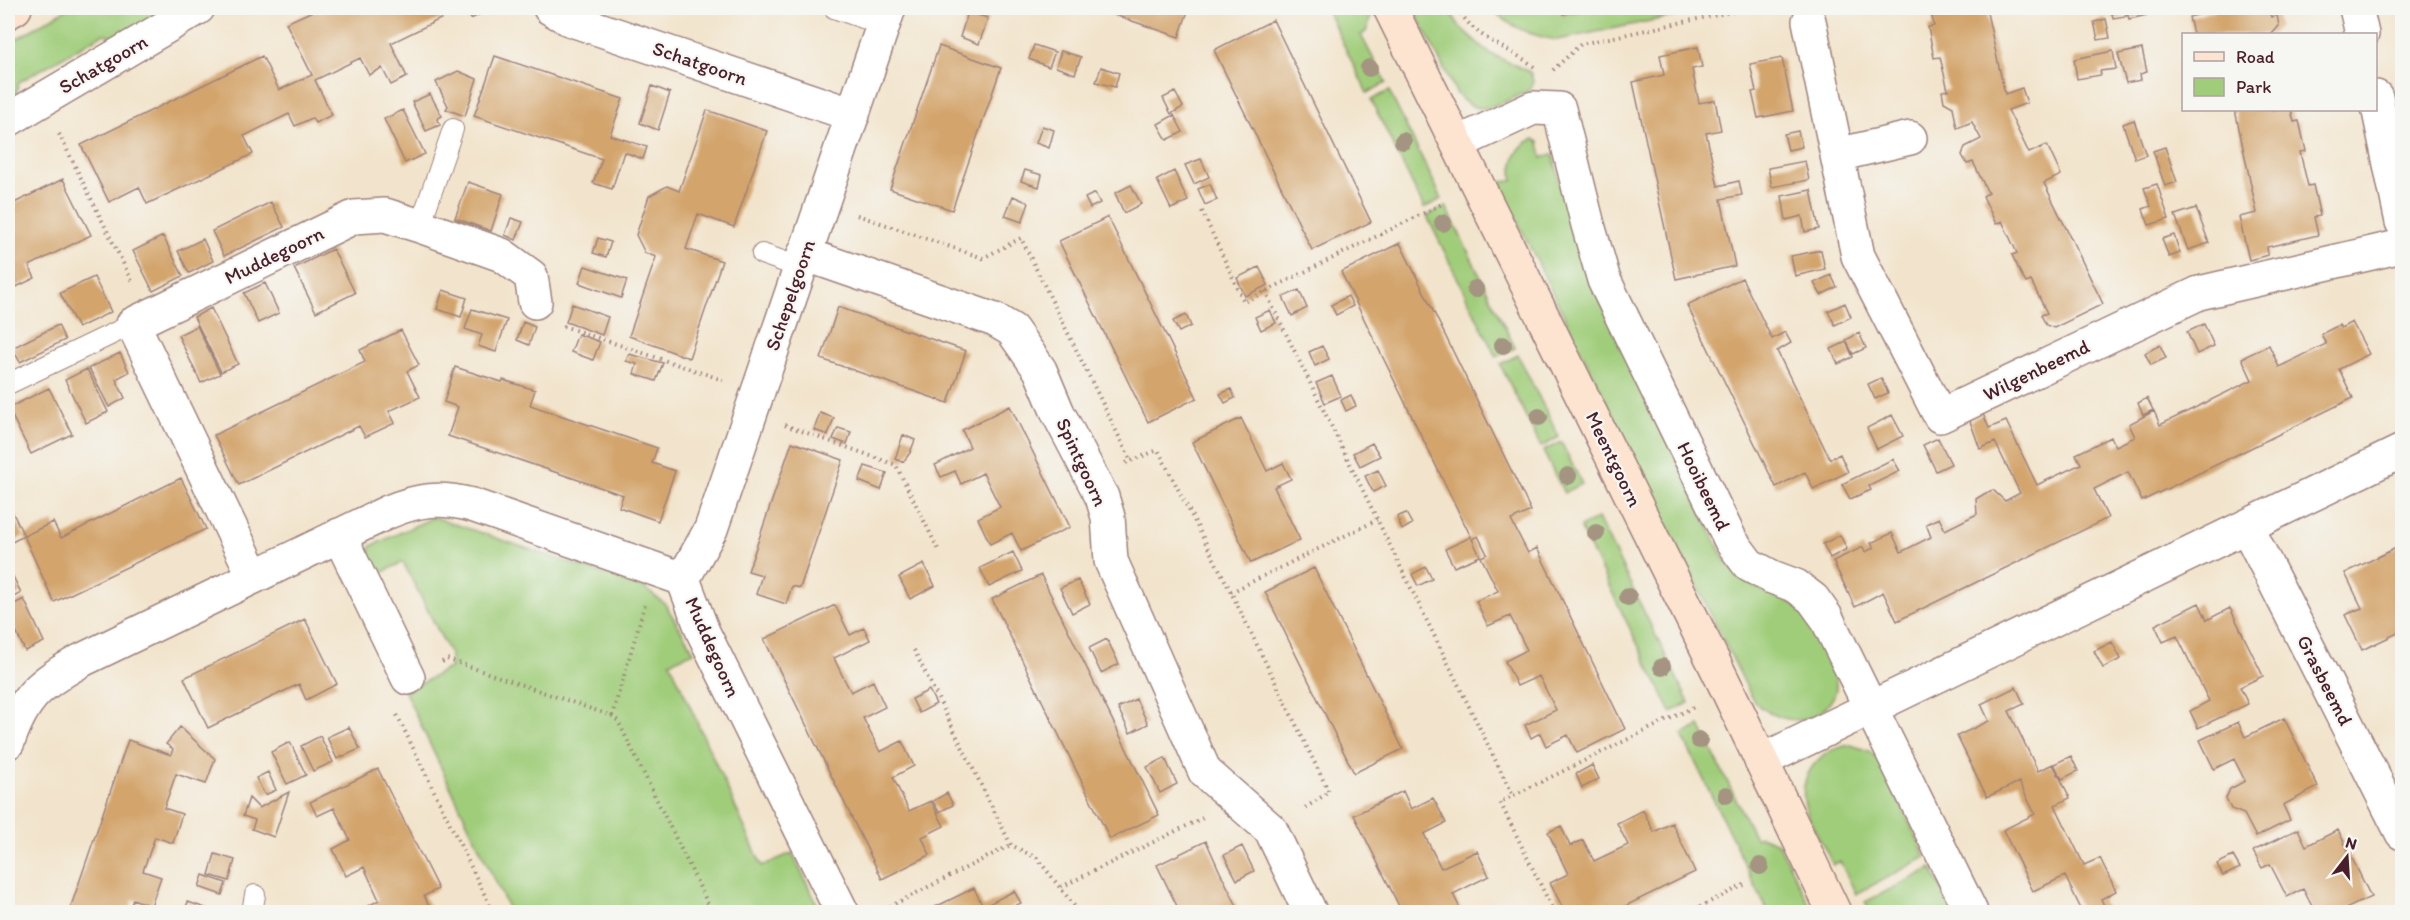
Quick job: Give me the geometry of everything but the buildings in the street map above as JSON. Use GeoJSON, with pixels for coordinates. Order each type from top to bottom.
{"type":"FeatureCollection","features":[{"type":"Feature","properties":{"kind":"street"},"geometry":{"type":"LineString","coordinates":[[8,12],[15,8]]}},
{"type":"Feature","properties":{"kind":"street","name":"Schatgoorn"},"geometry":{"type":"LineString","coordinates":[[8,120],[198,8]]}},
{"type":"Feature","properties":{"kind":"street","name":"Schatgoorn"},"geometry":{"type":"LineString","coordinates":[[550,8],[569,19],[853,115]]}},
{"type":"Feature","properties":{"kind":"street","name":"Meentgoorn"},"geometry":{"type":"LineString","coordinates":[[1390,8],[1727,689],[1834,912]]}},
{"type":"Feature","properties":{"kind":"street"},"geometry":{"type":"LineString","coordinates":[[2356,8],[2362,33]]}},
{"type":"Feature","properties":{"kind":"street","name":"Schepelgoorn"},"geometry":{"type":"LineString","coordinates":[[683,579],[711,529],[886,16]]}},
{"type":"Feature","properties":{"kind":"street","name":"Wilgenbeemd"},"geometry":{"type":"LineString","coordinates":[[1809,21],[1858,256],[1940,416],[2199,293],[2403,246]]}},
{"type":"Feature","properties":{"kind":"street"},"geometry":{"type":"LineString","coordinates":[[2377,101],[2403,222]]}},
{"type":"Feature","properties":{"kind":"street"},"geometry":{"type":"LineString","coordinates":[[1458,143],[1533,108],[1559,109]]}},
{"type":"Feature","properties":{"kind":"street","name":"Hooibeemd"},"geometry":{"type":"LineString","coordinates":[[1559,109],[1604,280],[1731,541],[1749,565],[1796,586],[1813,599],[1826,617],[1971,912]]}},
{"type":"Feature","properties":{"kind":"street"},"geometry":{"type":"LineString","coordinates":[[1837,155],[1910,138]]}},
{"type":"Feature","properties":{"kind":"street","name":"Muddegoorn"},"geometry":{"type":"LineString","coordinates":[[141,320],[354,217],[386,215],[502,255],[531,276],[535,302]]}},
{"type":"Feature","properties":{"kind":"street","name":"Spintgoorn"},"geometry":{"type":"LineString","coordinates":[[802,261],[995,320],[1012,330],[1040,370],[1058,413],[1102,497],[1108,517],[1111,561],[1126,600],[1205,772],[1271,830],[1310,912]]}},
{"type":"Feature","properties":{"kind":"street"},"geometry":{"type":"LineString","coordinates":[[141,320],[254,576]]}},
{"type":"Feature","properties":{"kind":"street"},"geometry":{"type":"LineString","coordinates":[[1761,761],[2403,451]]}},
{"type":"Feature","properties":{"kind":"street","name":"Muddegoorn"},"geometry":{"type":"LineString","coordinates":[[8,742],[21,713],[33,694],[47,680],[82,660],[411,502],[452,500],[683,579],[703,632],[842,912]]}},
{"type":"Feature","properties":{"kind":"street","name":"Grasbeemd"},"geometry":{"type":"LineString","coordinates":[[2247,526],[2403,833]]}},
{"type":"Feature","properties":{"kind":"street"},"geometry":{"type":"LineString","coordinates":[[339,535],[408,678]]}},
{"type":"Feature","properties":{"kind":"lane"},"geometry":{"type":"LineString","coordinates":[[834,8],[886,16]]}},
{"type":"Feature","properties":{"kind":"lane"},"geometry":{"type":"LineString","coordinates":[[420,226],[453,129]]}},
{"type":"Feature","properties":{"kind":"lane"},"geometry":{"type":"LineString","coordinates":[[762,254],[802,261]]}},
{"type":"Feature","properties":{"kind":"lane","name":"Muddegoorn"},"geometry":{"type":"LineString","coordinates":[[8,384],[141,320]]}},
{"type":"Feature","properties":{"kind":"path"},"geometry":{"type":"LineString","coordinates":[[1458,8],[1463,18],[1479,33],[1502,49],[1520,56],[1546,77],[1559,109]]}},
{"type":"Feature","properties":{"kind":"path"},"geometry":{"type":"LineString","coordinates":[[1546,77],[1581,44],[1749,8]]}},
{"type":"Feature","properties":{"kind":"path"},"geometry":{"type":"LineString","coordinates":[[42,100],[141,320]]}},
{"type":"Feature","properties":{"kind":"path"},"geometry":{"type":"LineString","coordinates":[[1202,211],[1244,302],[1451,200]]}},
{"type":"Feature","properties":{"kind":"path"},"geometry":{"type":"LineString","coordinates":[[1265,291],[1513,796]]}},
{"type":"Feature","properties":{"kind":"path"},"geometry":{"type":"LineString","coordinates":[[535,302],[559,324],[754,401],[896,465],[938,549]]}},
{"type":"Feature","properties":{"kind":"path"},"geometry":{"type":"LineString","coordinates":[[1094,480],[1158,450],[1232,592],[1329,792],[1271,830]]}},
{"type":"Feature","properties":{"kind":"path"},"geometry":{"type":"LineString","coordinates":[[1232,592],[1377,520]]}},
{"type":"Feature","properties":{"kind":"path"},"geometry":{"type":"LineString","coordinates":[[914,650],[1011,845],[1037,858],[1079,912]]}},
{"type":"Feature","properties":{"kind":"path"},"geometry":{"type":"LineString","coordinates":[[493,912],[384,687],[447,659],[612,716],[618,721],[712,912]]}},
{"type":"Feature","properties":{"kind":"path"},"geometry":{"type":"LineString","coordinates":[[1554,912],[1500,802],[1727,689]]}},
{"type":"Feature","properties":{"kind":"path"},"geometry":{"type":"LineString","coordinates":[[1061,887],[1238,801]]}},
{"type":"Feature","properties":{"kind":"path"},"geometry":{"type":"LineString","coordinates":[[879,912],[1011,845]]}},
{"type":"Feature","properties":{"kind":"path"},"geometry":{"type":"LineString","coordinates":[[1689,912],[1748,883]]}},
{"type":"Feature","properties":{"kind":"green space"},"geometry":{"type":"Polygon","coordinates":[[[68,8],[171,8],[120,38],[103,34],[19,82],[15,100],[8,105],[8,44],[68,8]]]}},
{"type":"Feature","properties":{"kind":"green space"},"geometry":{"type":"Polygon","coordinates":[[[1326,8],[1368,8],[1372,13],[1366,32],[1361,35],[1386,83],[1367,93],[1326,8]]]}},
{"type":"Feature","properties":{"kind":"green space"},"geometry":{"type":"Polygon","coordinates":[[[1413,8],[1448,8],[1460,27],[1489,53],[1530,72],[1533,81],[1531,88],[1495,106],[1482,108],[1469,105],[1457,94],[1413,8]]]}},
{"type":"Feature","properties":{"kind":"green space"},"geometry":{"type":"Polygon","coordinates":[[[1491,8],[1562,8],[1563,14],[1594,8],[1714,8],[1557,40],[1521,30],[1491,8]]]}},
{"type":"Feature","properties":{"kind":"green space"},"geometry":{"type":"Polygon","coordinates":[[[1389,91],[1442,199],[1424,208],[1371,100],[1389,91]]]}},
{"type":"Feature","properties":{"kind":"green space"},"geometry":{"type":"Polygon","coordinates":[[[1534,139],[1539,142],[1542,158],[1553,154],[1568,216],[1584,265],[1725,561],[1752,585],[1784,599],[1803,611],[1814,627],[1830,660],[1836,679],[1834,695],[1820,713],[1811,718],[1791,720],[1772,714],[1754,702],[1503,192],[1500,182],[1513,181],[1512,168],[1519,150],[1534,139]]]}},
{"type":"Feature","properties":{"kind":"green space"},"geometry":{"type":"Polygon","coordinates":[[[1446,206],[1515,348],[1496,357],[1427,216],[1446,206]]]}},
{"type":"Feature","properties":{"kind":"green space"},"geometry":{"type":"Polygon","coordinates":[[[1518,355],[1559,437],[1541,447],[1500,364],[1518,355]]]}},
{"type":"Feature","properties":{"kind":"green space"},"geometry":{"type":"Polygon","coordinates":[[[1561,442],[1582,484],[1564,493],[1543,451],[1561,442]]]}},
{"type":"Feature","properties":{"kind":"green space"},"geometry":{"type":"Polygon","coordinates":[[[434,517],[644,588],[665,604],[694,652],[670,662],[762,866],[792,853],[821,912],[510,912],[405,692],[451,667],[451,656],[403,562],[375,576],[368,556],[371,546],[434,517]]]}},
{"type":"Feature","properties":{"kind":"green space"},"geometry":{"type":"Polygon","coordinates":[[[1598,518],[1689,703],[1671,712],[1580,527],[1598,518]]]}},
{"type":"Feature","properties":{"kind":"green space"},"geometry":{"type":"Polygon","coordinates":[[[1700,726],[1755,838],[1760,836],[1778,843],[1813,912],[1768,912],[1682,735],[1700,726]]]}},
{"type":"Feature","properties":{"kind":"green space"},"geometry":{"type":"Polygon","coordinates":[[[1851,745],[1869,751],[1879,760],[1926,857],[1856,894],[1840,861],[1833,865],[1806,809],[1804,797],[1807,775],[1820,758],[1829,752],[1851,745]]]}},
{"type":"Feature","properties":{"kind":"green space"},"geometry":{"type":"Polygon","coordinates":[[[1932,868],[1952,912],[1870,912],[1865,902],[1932,868]]]}}]}
